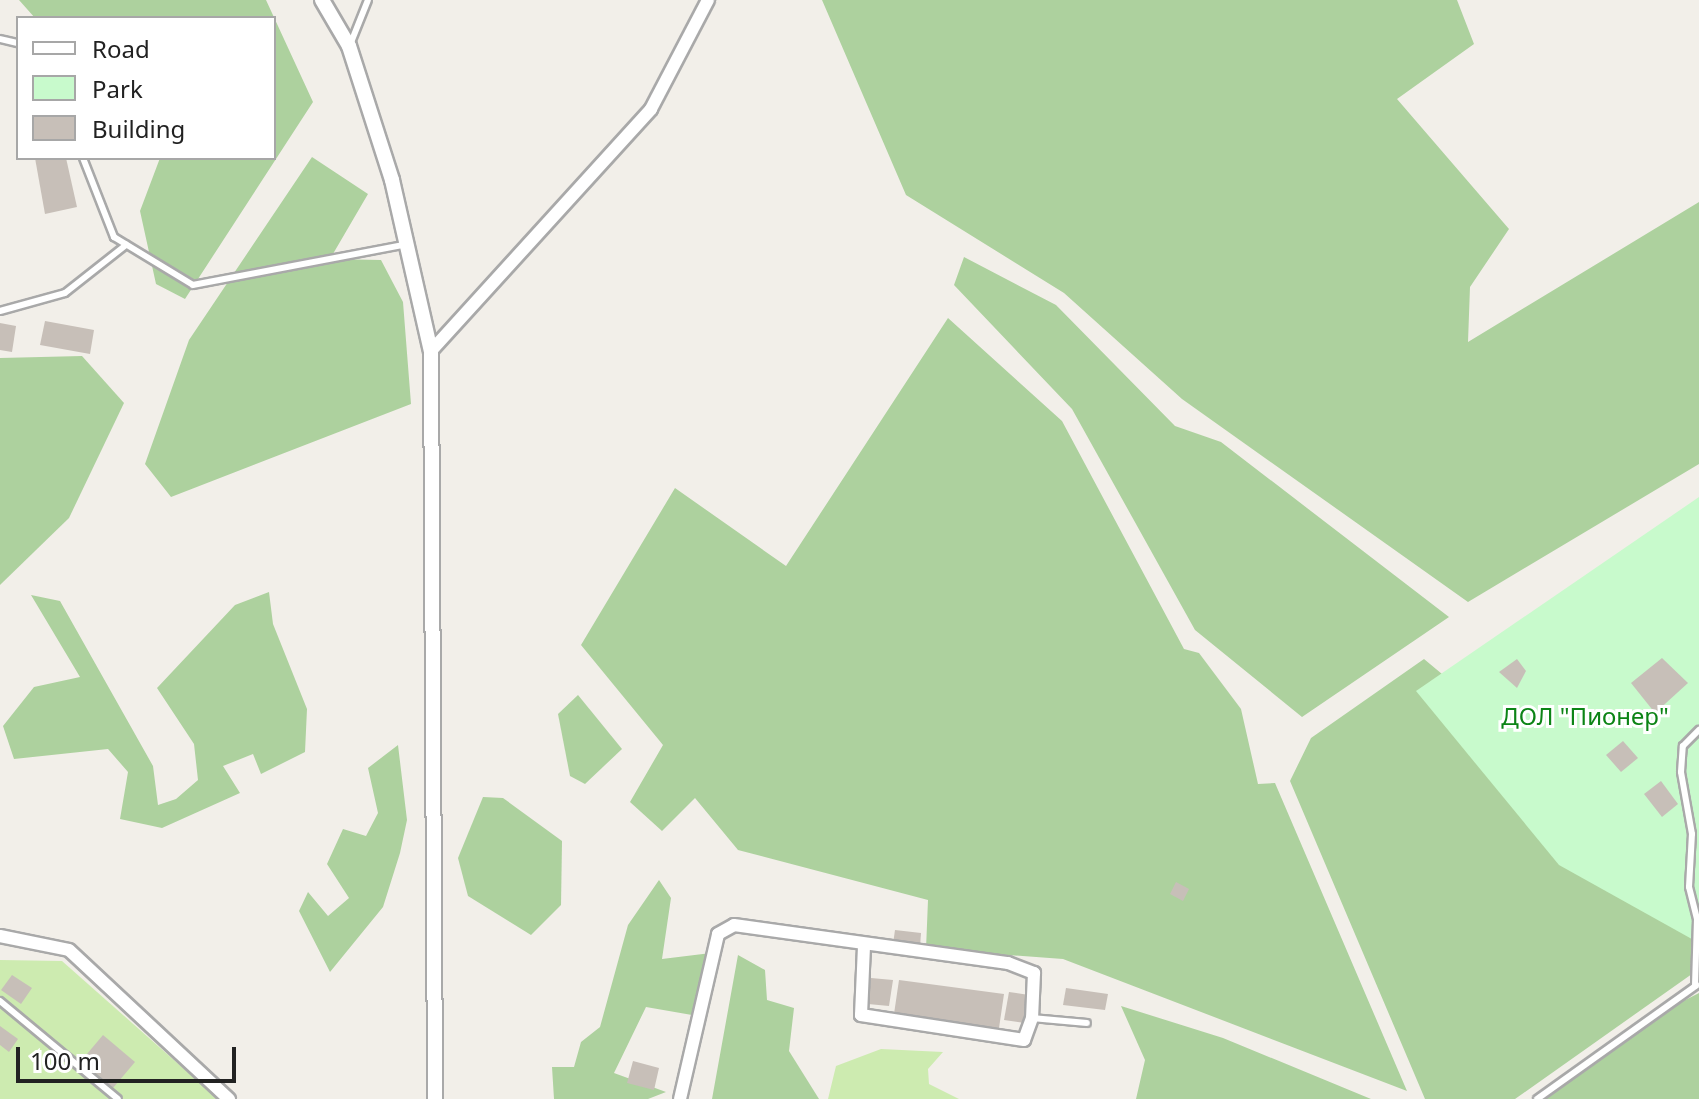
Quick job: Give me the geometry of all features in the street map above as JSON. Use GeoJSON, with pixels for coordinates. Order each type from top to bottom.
{"type":"FeatureCollection","features":[{"type":"Feature","properties":{"kind":"street"},"geometry":{"type":"LineString","coordinates":[[322,0],[349,46],[407,244],[431,351],[435,1099]]}},
{"type":"Feature","properties":{"kind":"street"},"geometry":{"type":"LineString","coordinates":[[431,351],[651,109],[708,0]]}},
{"type":"Feature","properties":{"kind":"street"},"geometry":{"type":"LineString","coordinates":[[680,1099],[718,934],[734,925],[1008,963],[1034,973],[1032,1018],[1024,1040],[998,1040],[861,1015],[864,945]]}},
{"type":"Feature","properties":{"kind":"street"},"geometry":{"type":"LineString","coordinates":[[0,936],[69,950],[222,1097]]}},
{"type":"Feature","properties":{"kind":"lane"},"geometry":{"type":"LineString","coordinates":[[349,46],[368,0]]}},
{"type":"Feature","properties":{"kind":"lane"},"geometry":{"type":"LineString","coordinates":[[84,160],[114,237],[204,286],[407,244]]}},
{"type":"Feature","properties":{"kind":"lane"},"geometry":{"type":"LineString","coordinates":[[0,311],[65,293],[126,245]]}},
{"type":"Feature","properties":{"kind":"lane"},"geometry":{"type":"LineString","coordinates":[[1537,1099],[1697,986],[1697,919],[1689,887],[1692,834],[1681,772],[1683,746],[1699,730]]}},
{"type":"Feature","properties":{"kind":"lane"},"geometry":{"type":"LineString","coordinates":[[0,1001],[118,1099]]}},
{"type":"Feature","properties":{"kind":"lane"},"geometry":{"type":"LineString","coordinates":[[1032,1018],[1087,1023]]}},
{"type":"Feature","properties":{"kind":"green space"},"geometry":{"type":"Polygon","coordinates":[[[19,0],[266,0],[273,16],[33,16],[19,0]]]}},
{"type":"Feature","properties":{"kind":"green space"},"geometry":{"type":"Polygon","coordinates":[[[822,0],[1457,0],[1474,44],[1397,99],[1509,229],[1470,287],[1468,342],[1699,202],[1699,464],[1468,602],[1182,399],[1064,293],[906,195],[822,0]]]}},
{"type":"Feature","properties":{"kind":"green space"},"geometry":{"type":"Polygon","coordinates":[[[276,22],[313,102],[276,159],[276,22]]]}},
{"type":"Feature","properties":{"kind":"green space"},"geometry":{"type":"Polygon","coordinates":[[[312,157],[368,194],[330,259],[381,260],[403,302],[411,404],[171,497],[145,464],[189,340],[312,157]]]}},
{"type":"Feature","properties":{"kind":"green space"},"geometry":{"type":"Polygon","coordinates":[[[159,160],[275,160],[185,299],[156,284],[140,211],[159,160]]]}},
{"type":"Feature","properties":{"kind":"green space"},"geometry":{"type":"Polygon","coordinates":[[[964,257],[1056,305],[1175,426],[1221,442],[1449,617],[1302,717],[1195,630],[1072,409],[954,285],[964,257]]]}},
{"type":"Feature","properties":{"kind":"green space"},"geometry":{"type":"Polygon","coordinates":[[[948,318],[1062,421],[1184,649],[1199,653],[1241,709],[1258,784],[1275,783],[1407,1091],[1063,959],[926,949],[928,900],[738,850],[695,798],[662,831],[630,802],[663,745],[581,645],[675,488],[786,566],[948,318]]]}},
{"type":"Feature","properties":{"kind":"green space"},"geometry":{"type":"Polygon","coordinates":[[[82,356],[124,403],[69,518],[0,585],[0,358],[82,356]]]}},
{"type":"Feature","properties":{"kind":"green space","name":"ДОЛ \"Пионер\""},"geometry":{"type":"Polygon","coordinates":[[[1699,497],[1699,943],[1559,865],[1416,691],[1699,497]]]}},
{"type":"Feature","properties":{"kind":"green space"},"geometry":{"type":"Polygon","coordinates":[[[269,592],[273,624],[307,709],[305,752],[261,774],[253,754],[223,766],[240,793],[162,828],[120,819],[128,772],[108,749],[14,759],[3,726],[34,687],[80,677],[31,595],[60,601],[153,766],[158,805],[176,799],[198,780],[194,744],[157,688],[235,605],[269,592]]]}},
{"type":"Feature","properties":{"kind":"green space"},"geometry":{"type":"Polygon","coordinates":[[[1424,659],[1472,699],[1699,819],[1699,969],[1515,1099],[1425,1099],[1290,781],[1311,738],[1424,659]]]}},
{"type":"Feature","properties":{"kind":"green space"},"geometry":{"type":"Polygon","coordinates":[[[578,695],[622,749],[585,784],[570,776],[558,714],[578,695]]]}},
{"type":"Feature","properties":{"kind":"green space"},"geometry":{"type":"Polygon","coordinates":[[[398,745],[407,820],[400,853],[383,907],[330,972],[299,911],[308,892],[328,916],[349,898],[327,864],[343,829],[366,836],[378,813],[368,768],[398,745]]]}},
{"type":"Feature","properties":{"kind":"green space"},"geometry":{"type":"Polygon","coordinates":[[[483,797],[503,798],[562,841],[561,905],[531,935],[468,896],[458,858],[483,797]]]}},
{"type":"Feature","properties":{"kind":"green space"},"geometry":{"type":"Polygon","coordinates":[[[659,880],[671,898],[662,959],[711,953],[692,1015],[646,1007],[614,1073],[666,1092],[648,1099],[554,1099],[552,1067],[574,1067],[581,1042],[600,1027],[628,925],[659,880]]]}},
{"type":"Feature","properties":{"kind":"green space"},"geometry":{"type":"Polygon","coordinates":[[[738,955],[765,970],[767,1000],[794,1008],[789,1051],[819,1099],[712,1099],[738,955]]]}},
{"type":"Feature","properties":{"kind":"green space"},"geometry":{"type":"Polygon","coordinates":[[[0,960],[62,961],[218,1099],[0,1099],[0,960]]]}},
{"type":"Feature","properties":{"kind":"green space"},"geometry":{"type":"Polygon","coordinates":[[[1699,993],[1699,1099],[1545,1099],[1652,1017],[1699,993]]]}},
{"type":"Feature","properties":{"kind":"green space"},"geometry":{"type":"Polygon","coordinates":[[[1121,1006],[1223,1038],[1371,1099],[1136,1099],[1145,1060],[1121,1006]]]}},
{"type":"Feature","properties":{"kind":"green space"},"geometry":{"type":"Polygon","coordinates":[[[881,1049],[943,1052],[928,1069],[929,1084],[959,1099],[828,1099],[836,1066],[881,1049]]]}},
{"type":"Feature","properties":{"kind":"building"},"geometry":{"type":"Polygon","coordinates":[[[35,160],[66,160],[77,207],[45,214],[35,160]]]}},
{"type":"Feature","properties":{"kind":"building"},"geometry":{"type":"Polygon","coordinates":[[[45,321],[94,330],[90,354],[40,345],[45,321]]]}},
{"type":"Feature","properties":{"kind":"building"},"geometry":{"type":"Polygon","coordinates":[[[0,323],[16,326],[12,352],[0,350],[0,323]]]}},
{"type":"Feature","properties":{"kind":"building"},"geometry":{"type":"Polygon","coordinates":[[[1662,658],[1688,683],[1655,713],[1631,683],[1662,658]]]}},
{"type":"Feature","properties":{"kind":"building"},"geometry":{"type":"Polygon","coordinates":[[[1517,659],[1526,671],[1517,688],[1499,672],[1517,659]]]}},
{"type":"Feature","properties":{"kind":"building"},"geometry":{"type":"Polygon","coordinates":[[[1623,741],[1638,758],[1621,772],[1606,755],[1623,741]]]}},
{"type":"Feature","properties":{"kind":"building"},"geometry":{"type":"Polygon","coordinates":[[[1661,781],[1678,804],[1662,817],[1644,794],[1661,781]]]}},
{"type":"Feature","properties":{"kind":"building"},"geometry":{"type":"Polygon","coordinates":[[[1176,882],[1189,889],[1183,901],[1170,894],[1176,882]]]}},
{"type":"Feature","properties":{"kind":"building"},"geometry":{"type":"Polygon","coordinates":[[[895,930],[921,933],[920,947],[893,944],[895,930]]]}},
{"type":"Feature","properties":{"kind":"building"},"geometry":{"type":"Polygon","coordinates":[[[12,975],[32,988],[21,1004],[1,990],[12,975]]]}},
{"type":"Feature","properties":{"kind":"building"},"geometry":{"type":"Polygon","coordinates":[[[871,978],[893,980],[889,1006],[868,1004],[871,978]]]}},
{"type":"Feature","properties":{"kind":"building"},"geometry":{"type":"Polygon","coordinates":[[[899,980],[1004,994],[999,1028],[894,1014],[899,980]]]}},
{"type":"Feature","properties":{"kind":"building"},"geometry":{"type":"Polygon","coordinates":[[[1066,988],[1108,994],[1105,1010],[1063,1005],[1066,988]]]}},
{"type":"Feature","properties":{"kind":"building"},"geometry":{"type":"Polygon","coordinates":[[[1009,992],[1029,995],[1025,1023],[1004,1020],[1009,992]]]}},
{"type":"Feature","properties":{"kind":"building"},"geometry":{"type":"Polygon","coordinates":[[[0,1026],[18,1039],[9,1052],[0,1045],[0,1026]]]}},
{"type":"Feature","properties":{"kind":"building"},"geometry":{"type":"Polygon","coordinates":[[[103,1035],[135,1062],[113,1088],[81,1061],[103,1035]]]}},
{"type":"Feature","properties":{"kind":"building"},"geometry":{"type":"Polygon","coordinates":[[[633,1061],[659,1068],[654,1090],[627,1083],[633,1061]]]}}]}
